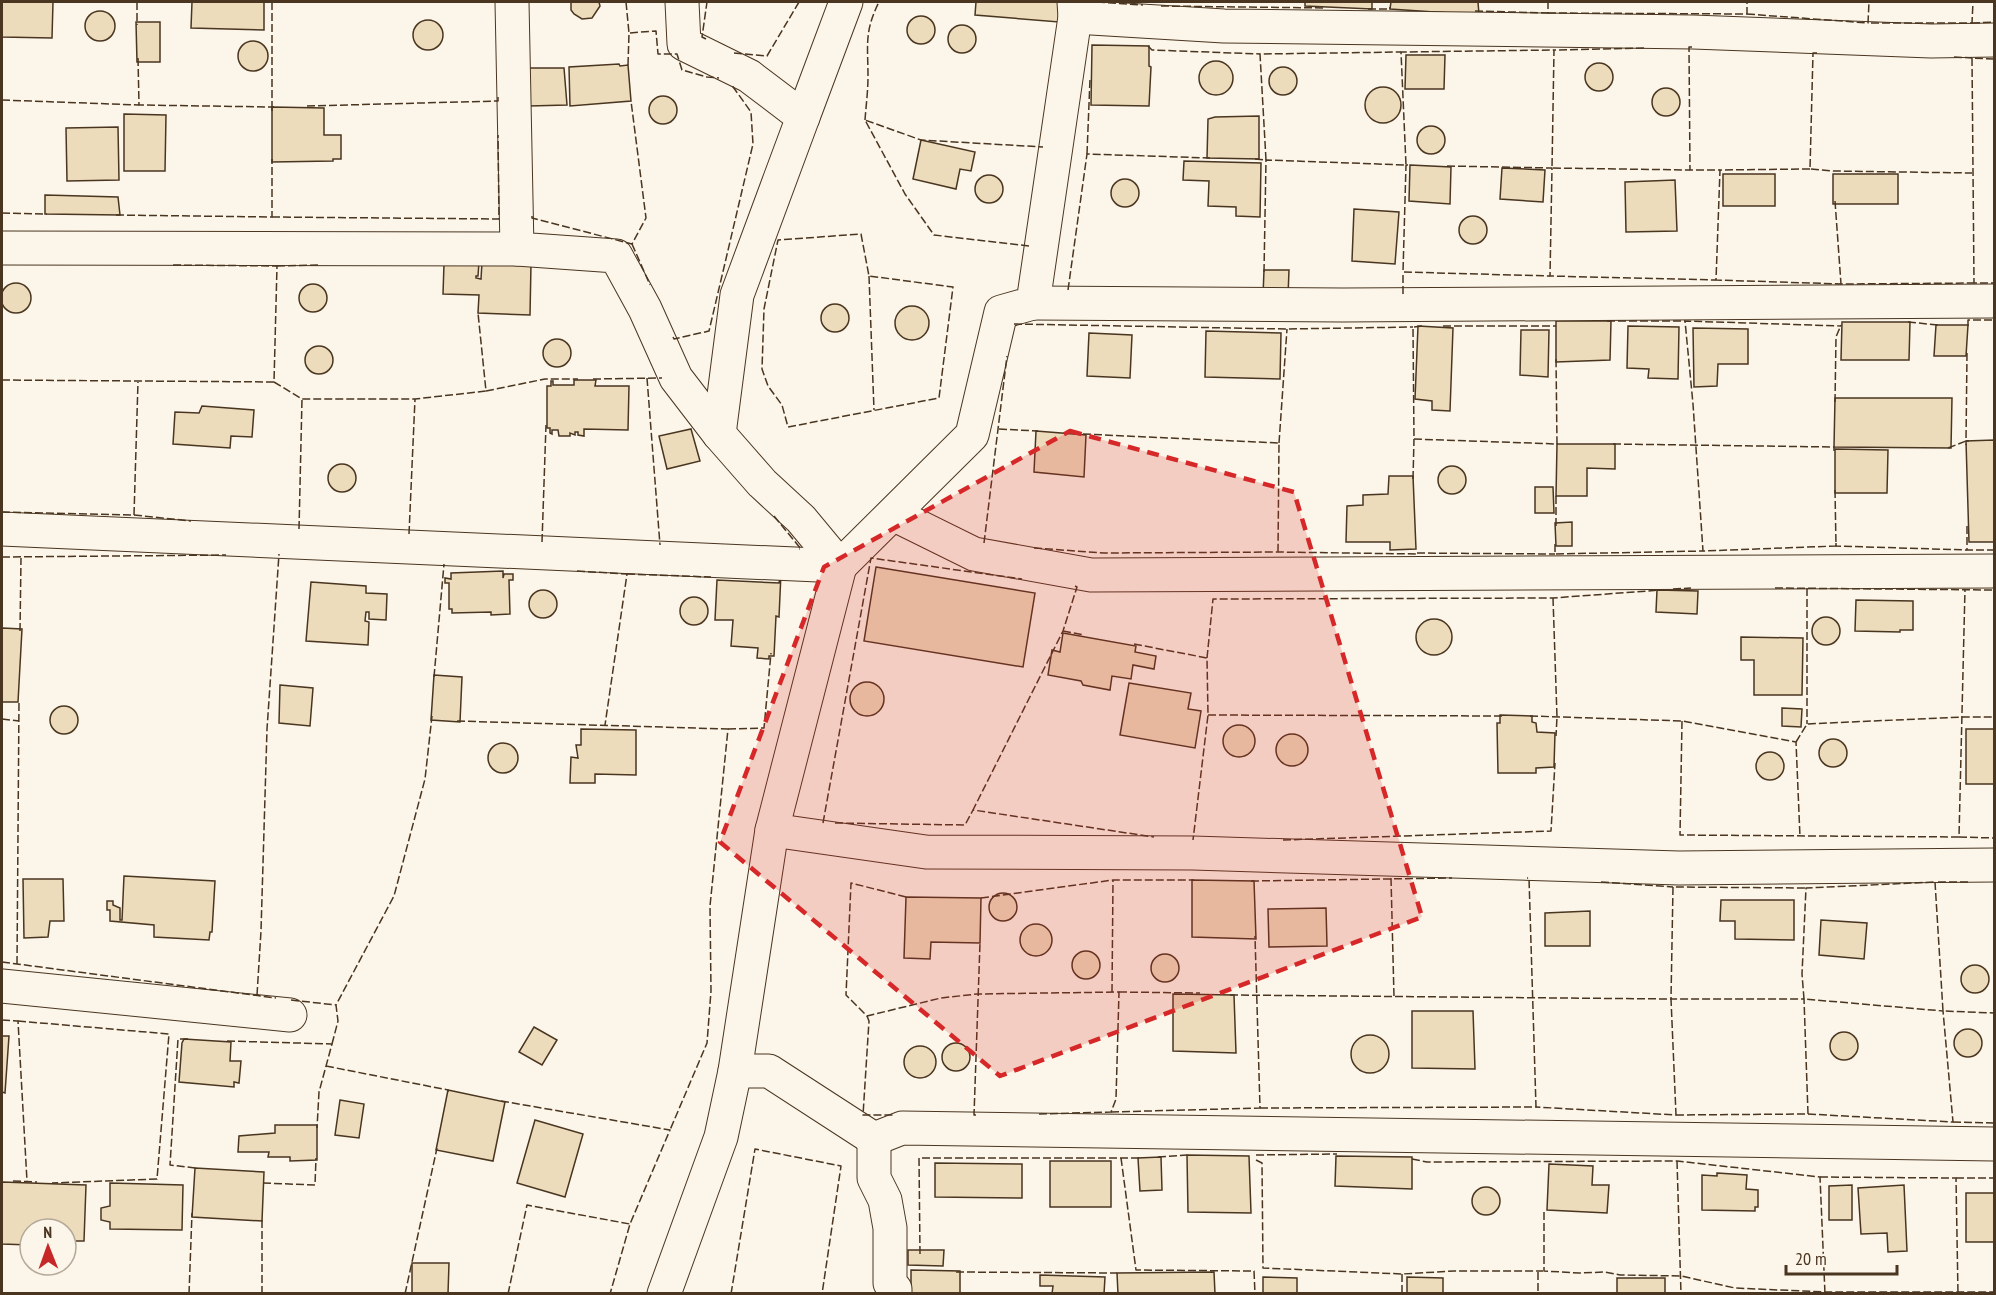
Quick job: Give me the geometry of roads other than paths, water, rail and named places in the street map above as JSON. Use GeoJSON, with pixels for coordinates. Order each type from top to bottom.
{"type":"FeatureCollection","features":[{"type":"Feature","properties":{"kind":"street"},"geometry":{"type":"LineString","coordinates":[[512,2],[517,249]]}},
{"type":"Feature","properties":{"kind":"street"},"geometry":{"type":"LineString","coordinates":[[682,2],[684,45],[748,76],[803,117]]}},
{"type":"Feature","properties":{"kind":"street"},"geometry":{"type":"LineString","coordinates":[[719,434],[737,295],[846,2]]}},
{"type":"Feature","properties":{"kind":"street"},"geometry":{"type":"LineString","coordinates":[[1033,303],[1075,9],[1224,26],[1693,32],[1932,41],[1995,40]]}},
{"type":"Feature","properties":{"kind":"street"},"geometry":{"type":"LineString","coordinates":[[2,248],[517,249],[616,256],[645,309],[676,378],[719,434],[762,483],[801,519],[840,566]]}},
{"type":"Feature","properties":{"kind":"street"},"geometry":{"type":"LineString","coordinates":[[664,1293],[721,1137],[735,1071],[772,830],[840,566],[972,435],[1001,312],[1033,303],[1367,305],[1995,302]]}},
{"type":"Feature","properties":{"kind":"street"},"geometry":{"type":"LineString","coordinates":[[893,514],[974,554],[1091,575],[1995,571]]}},
{"type":"Feature","properties":{"kind":"street"},"geometry":{"type":"LineString","coordinates":[[2,529],[840,566]]}},
{"type":"Feature","properties":{"kind":"street"},"geometry":{"type":"LineString","coordinates":[[772,830],[926,852],[1193,853],[1678,868],[1995,865]]}},
{"type":"Feature","properties":{"kind":"street"},"geometry":{"type":"LineString","coordinates":[[2,986],[290,1016]]}},
{"type":"Feature","properties":{"kind":"street"},"geometry":{"type":"LineString","coordinates":[[735,1071],[769,1071],[874,1139]]}},
{"type":"Feature","properties":{"kind":"street"},"geometry":{"type":"LineString","coordinates":[[874,1139],[902,1128],[1995,1144]]}},
{"type":"Feature","properties":{"kind":"street"},"geometry":{"type":"LineString","coordinates":[[874,1139],[874,1178],[885,1200],[890,1228],[890,1284],[895,1289],[895,1293]]}}]}
